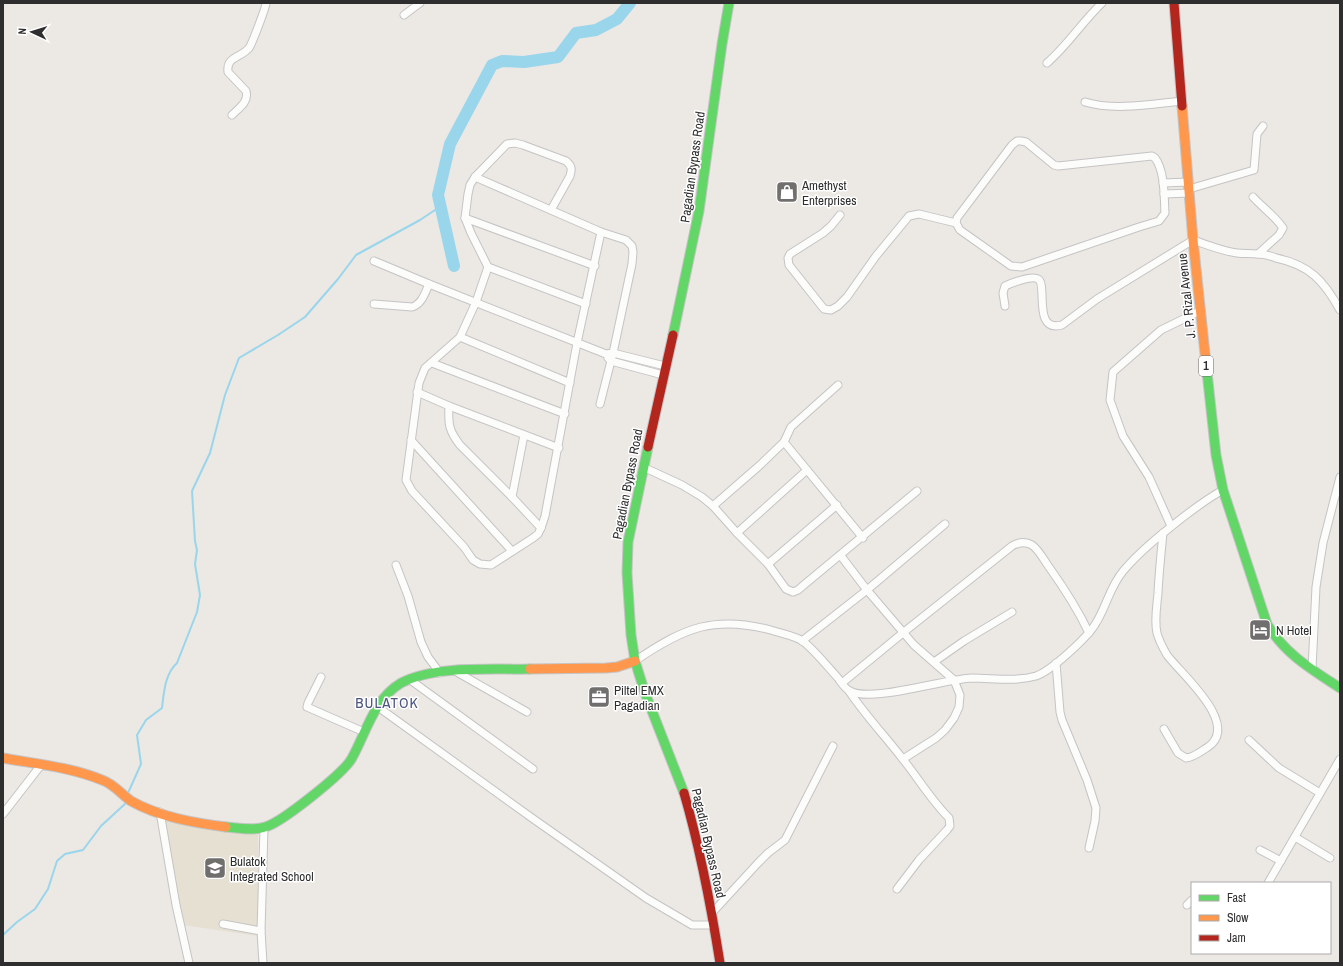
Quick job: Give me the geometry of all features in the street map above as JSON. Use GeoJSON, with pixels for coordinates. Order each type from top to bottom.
{"type":"FeatureCollection","features":[{"type":"Feature","properties":{"kind":"main road","name":"Pagadian Bypass Road"},"geometry":{"type":"LineString","coordinates":[[720,963],[712,914],[694,829],[681,783],[645,693],[635,661],[630,635],[627,573],[628,542],[642,467],[690,257],[699,211],[729,3]]}},
{"type":"Feature","properties":{"kind":"main road","name":"J. P. Rizal Avenue"},"geometry":{"type":"LineString","coordinates":[[1174,3],[1200,311],[1216,455],[1223,490],[1267,624],[1272,634],[1280,645],[1291,655],[1340,688]]}},
{"type":"Feature","properties":{"kind":"main road"},"geometry":{"type":"LineString","coordinates":[[3,758],[76,772],[105,780],[132,801],[182,819],[232,827],[264,828],[292,810],[342,770],[350,760],[364,732],[385,697],[394,687],[409,679],[440,672],[455,671],[606,668],[617,667],[635,661]]}},
{"type":"Feature","properties":{"kind":"street"},"geometry":{"type":"LineString","coordinates":[[232,115],[246,100],[247,95],[246,91],[228,72],[228,63],[251,46],[265,11],[266,3]]}},
{"type":"Feature","properties":{"kind":"street"},"geometry":{"type":"LineString","coordinates":[[404,15],[420,3]]}},
{"type":"Feature","properties":{"kind":"street"},"geometry":{"type":"LineString","coordinates":[[1047,63],[1064,48],[1086,19],[1102,3]]}},
{"type":"Feature","properties":{"kind":"street"},"geometry":{"type":"LineString","coordinates":[[1085,102],[1097,105],[1113,106],[1182,101]]}},
{"type":"Feature","properties":{"kind":"street"},"geometry":{"type":"LineString","coordinates":[[1164,194],[1254,170],[1258,134],[1263,126]]}},
{"type":"Feature","properties":{"kind":"street"},"geometry":{"type":"LineString","coordinates":[[1021,141],[1026,142],[1054,165],[1058,166],[1152,156],[1159,164],[1164,194],[1165,214],[1159,221],[1022,267],[1011,266],[960,230],[956,223],[957,218],[1012,145],[1021,141]]}},
{"type":"Feature","properties":{"kind":"street"},"geometry":{"type":"LineString","coordinates":[[551,210],[570,176],[572,170],[571,165],[566,161],[515,143],[507,144],[475,177],[470,185],[465,218],[488,267],[586,304]]}},
{"type":"Feature","properties":{"kind":"street"},"geometry":{"type":"LineString","coordinates":[[475,177],[601,232],[626,240],[632,246],[632,264],[609,354],[611,361],[600,404]]}},
{"type":"Feature","properties":{"kind":"street"},"geometry":{"type":"LineString","coordinates":[[1163,182],[1189,188]]}},
{"type":"Feature","properties":{"kind":"street"},"geometry":{"type":"LineString","coordinates":[[1253,197],[1278,221],[1283,228],[1280,235],[1258,254]]}},
{"type":"Feature","properties":{"kind":"street"},"geometry":{"type":"LineString","coordinates":[[840,216],[831,226],[790,254],[788,258],[789,265],[827,311],[838,306],[847,297],[876,256],[909,216],[919,214],[956,223]]}},
{"type":"Feature","properties":{"kind":"street"},"geometry":{"type":"LineString","coordinates":[[465,218],[595,266]]}},
{"type":"Feature","properties":{"kind":"street"},"geometry":{"type":"LineString","coordinates":[[488,267],[476,302],[460,337],[425,368],[422,374],[417,392],[406,480],[408,485],[473,560],[480,564],[491,565],[533,538],[541,528],[546,516],[577,343],[595,266],[601,232]]}},
{"type":"Feature","properties":{"kind":"street"},"geometry":{"type":"LineString","coordinates":[[1005,306],[1003,293],[1005,286],[1011,283],[1036,278],[1040,280],[1042,284],[1042,305],[1048,322],[1051,326],[1056,327],[1062,325],[1097,299],[1193,240],[1228,252],[1251,255],[1258,254],[1293,262],[1317,276],[1326,286],[1340,310]]}},
{"type":"Feature","properties":{"kind":"street"},"geometry":{"type":"LineString","coordinates":[[374,261],[577,343],[664,371]]}},
{"type":"Feature","properties":{"kind":"street"},"geometry":{"type":"LineString","coordinates":[[374,304],[412,307],[417,306],[429,284]]}},
{"type":"Feature","properties":{"kind":"street"},"geometry":{"type":"LineString","coordinates":[[1171,526],[1149,477],[1122,436],[1110,400],[1111,386],[1113,372],[1161,330],[1200,311]]}},
{"type":"Feature","properties":{"kind":"street"},"geometry":{"type":"LineString","coordinates":[[460,337],[570,384]]}},
{"type":"Feature","properties":{"kind":"street"},"geometry":{"type":"LineString","coordinates":[[611,361],[664,371]]}},
{"type":"Feature","properties":{"kind":"street"},"geometry":{"type":"LineString","coordinates":[[432,363],[564,414]]}},
{"type":"Feature","properties":{"kind":"street"},"geometry":{"type":"LineString","coordinates":[[712,506],[759,466],[784,442],[791,427],[838,385]]}},
{"type":"Feature","properties":{"kind":"street"},"geometry":{"type":"LineString","coordinates":[[417,392],[449,406],[559,448]]}},
{"type":"Feature","properties":{"kind":"street"},"geometry":{"type":"LineString","coordinates":[[449,406],[449,427],[453,436],[541,528]]}},
{"type":"Feature","properties":{"kind":"street"},"geometry":{"type":"LineString","coordinates":[[512,497],[524,435]]}},
{"type":"Feature","properties":{"kind":"street"},"geometry":{"type":"LineString","coordinates":[[411,440],[512,551]]}},
{"type":"Feature","properties":{"kind":"street"},"geometry":{"type":"LineString","coordinates":[[784,442],[863,538]]}},
{"type":"Feature","properties":{"kind":"street"},"geometry":{"type":"LineString","coordinates":[[642,467],[682,485],[702,497],[768,564],[786,589],[793,592],[798,590],[841,556],[917,491]]}},
{"type":"Feature","properties":{"kind":"street"},"geometry":{"type":"LineString","coordinates":[[737,533],[808,470]]}},
{"type":"Feature","properties":{"kind":"street"},"geometry":{"type":"LineString","coordinates":[[1312,669],[1316,587],[1323,543],[1340,477]]}},
{"type":"Feature","properties":{"kind":"street"},"geometry":{"type":"LineString","coordinates":[[849,691],[859,694],[873,694],[972,678],[1023,679],[1044,672],[1089,633],[1096,623],[1109,591],[1125,568],[1171,526],[1207,498],[1223,490]]}},
{"type":"Feature","properties":{"kind":"street"},"geometry":{"type":"LineString","coordinates":[[768,564],[836,505]]}},
{"type":"Feature","properties":{"kind":"street"},"geometry":{"type":"LineString","coordinates":[[802,641],[867,590],[945,524]]}},
{"type":"Feature","properties":{"kind":"street"},"geometry":{"type":"LineString","coordinates":[[1163,533],[1157,606],[1157,633],[1161,645],[1168,656],[1196,687],[1213,713],[1217,722],[1218,734],[1216,739],[1210,745],[1194,757],[1186,758],[1178,753],[1164,729]]}},
{"type":"Feature","properties":{"kind":"street"},"geometry":{"type":"LineString","coordinates":[[842,684],[904,632],[1018,542],[1033,546],[1044,560],[1076,608],[1089,633]]}},
{"type":"Feature","properties":{"kind":"street"},"geometry":{"type":"LineString","coordinates":[[841,556],[867,590],[914,645],[954,680],[960,695],[959,707],[954,718],[945,730],[936,738],[903,759]]}},
{"type":"Feature","properties":{"kind":"street"},"geometry":{"type":"LineString","coordinates":[[396,564],[408,596],[421,642],[428,656],[440,672]]}},
{"type":"Feature","properties":{"kind":"street"},"geometry":{"type":"LineString","coordinates":[[934,662],[964,641],[1012,612]]}},
{"type":"Feature","properties":{"kind":"street"},"geometry":{"type":"LineString","coordinates":[[635,661],[657,646],[680,634],[698,627],[714,624],[732,623],[757,626],[802,641],[849,691],[857,704],[903,759],[930,797],[949,818],[950,822],[947,830],[919,860],[897,889]]}},
{"type":"Feature","properties":{"kind":"street"},"geometry":{"type":"LineString","coordinates":[[1056,663],[1062,720],[1087,780],[1096,808],[1089,848]]}},
{"type":"Feature","properties":{"kind":"street"},"geometry":{"type":"LineString","coordinates":[[455,671],[527,712]]}},
{"type":"Feature","properties":{"kind":"street"},"geometry":{"type":"LineString","coordinates":[[321,677],[308,702],[307,707],[364,732]]}},
{"type":"Feature","properties":{"kind":"street"},"geometry":{"type":"LineString","coordinates":[[409,679],[533,769]]}},
{"type":"Feature","properties":{"kind":"street"},"geometry":{"type":"LineString","coordinates":[[378,707],[646,898],[692,925],[714,925]]}},
{"type":"Feature","properties":{"kind":"street"},"geometry":{"type":"LineString","coordinates":[[1249,740],[1279,768],[1320,794]]}},
{"type":"Feature","properties":{"kind":"street"},"geometry":{"type":"LineString","coordinates":[[712,914],[758,862],[786,840],[833,746]]}},
{"type":"Feature","properties":{"kind":"street"},"geometry":{"type":"LineString","coordinates":[[1269,882],[1340,759]]}},
{"type":"Feature","properties":{"kind":"street"},"geometry":{"type":"LineString","coordinates":[[3,814],[41,765]]}},
{"type":"Feature","properties":{"kind":"street"},"geometry":{"type":"LineString","coordinates":[[160,812],[175,897],[189,963]]}},
{"type":"Feature","properties":{"kind":"street"},"geometry":{"type":"LineString","coordinates":[[263,963],[261,930],[264,828]]}},
{"type":"Feature","properties":{"kind":"street"},"geometry":{"type":"LineString","coordinates":[[1295,837],[1330,858]]}},
{"type":"Feature","properties":{"kind":"street"},"geometry":{"type":"LineString","coordinates":[[1260,850],[1281,862]]}},
{"type":"Feature","properties":{"kind":"street"},"geometry":{"type":"LineString","coordinates":[[223,924],[261,930]]}},
{"type":"Feature","properties":{"kind":"shaded area","name":"Bulatok Integrated School"},"geometry":{"type":"Polygon","coordinates":[[[163,819],[258,834],[258,936],[183,925],[163,819]]]}},
{"type":"Feature","properties":{"kind":"waterway"},"geometry":{"type":"LineString","coordinates":[[454,266],[438,195],[450,144],[492,65],[502,61],[524,62],[558,57],[576,33],[596,30],[617,19],[630,3]]}},
{"type":"Feature","properties":{"kind":"waterway"},"geometry":{"type":"LineString","coordinates":[[128,793],[141,764],[137,735],[146,720],[162,708],[164,689],[170,672],[177,663],[197,612],[200,595],[195,564],[197,550],[195,541],[192,491],[210,453],[225,395],[239,358],[305,317],[338,279],[356,255],[420,220],[441,206]]}},
{"type":"Feature","properties":{"kind":"waterway"},"geometry":{"type":"LineString","coordinates":[[3,935],[17,922],[35,909],[48,889],[57,861],[65,854],[83,850],[101,826],[126,803]]}},
{"type":"Feature","properties":{"kind":"traffic: fast"},"geometry":{"type":"LineString","coordinates":[[673,335],[699,211],[729,3]]}},
{"type":"Feature","properties":{"kind":"traffic: fast"},"geometry":{"type":"LineString","coordinates":[[1206,363],[1216,455],[1223,490],[1267,624],[1274,635],[1299,660],[1340,688]]}},
{"type":"Feature","properties":{"kind":"traffic: fast"},"geometry":{"type":"LineString","coordinates":[[648,447],[628,542],[627,573],[631,635],[635,661],[645,693],[684,793]]}},
{"type":"Feature","properties":{"kind":"traffic: fast"},"geometry":{"type":"LineString","coordinates":[[226,827],[251,829],[265,827],[284,817],[312,797],[347,765],[352,758],[377,707],[384,698],[401,683],[430,673],[447,671],[530,669]]}},
{"type":"Feature","properties":{"kind":"traffic: slow"},"geometry":{"type":"LineString","coordinates":[[1182,106],[1193,240],[1206,363]]}},
{"type":"Feature","properties":{"kind":"traffic: slow"},"geometry":{"type":"LineString","coordinates":[[530,669],[606,668],[617,667],[635,661]]}},
{"type":"Feature","properties":{"kind":"traffic: slow"},"geometry":{"type":"LineString","coordinates":[[3,758],[53,766],[78,772],[106,782],[131,801],[142,807],[165,815],[202,824],[226,827]]}},
{"type":"Feature","properties":{"kind":"traffic: jam"},"geometry":{"type":"LineString","coordinates":[[1174,3],[1182,106]]}},
{"type":"Feature","properties":{"kind":"traffic: jam"},"geometry":{"type":"LineString","coordinates":[[648,447],[673,335]]}},
{"type":"Feature","properties":{"kind":"traffic: jam"},"geometry":{"type":"LineString","coordinates":[[684,793],[705,877],[720,963]]}},
{"type":"Feature","properties":{"kind":"place","name":"Amethyst Enterprises"},"geometry":{"type":"Point","coordinates":[787,192]}},
{"type":"Feature","properties":{"kind":"place","name":"N Hotel"},"geometry":{"type":"Point","coordinates":[1260,630]}},
{"type":"Feature","properties":{"kind":"place","name":"Piltel EMX Pagadian"},"geometry":{"type":"Point","coordinates":[599,697]}},
{"type":"Feature","properties":{"kind":"place","name":"Bulatok Integrated School"},"geometry":{"type":"Point","coordinates":[215,868]}},
{"type":"Feature","properties":{"kind":"district","name":"BULATOK"},"geometry":{"type":"Point","coordinates":[387,703]}}]}
